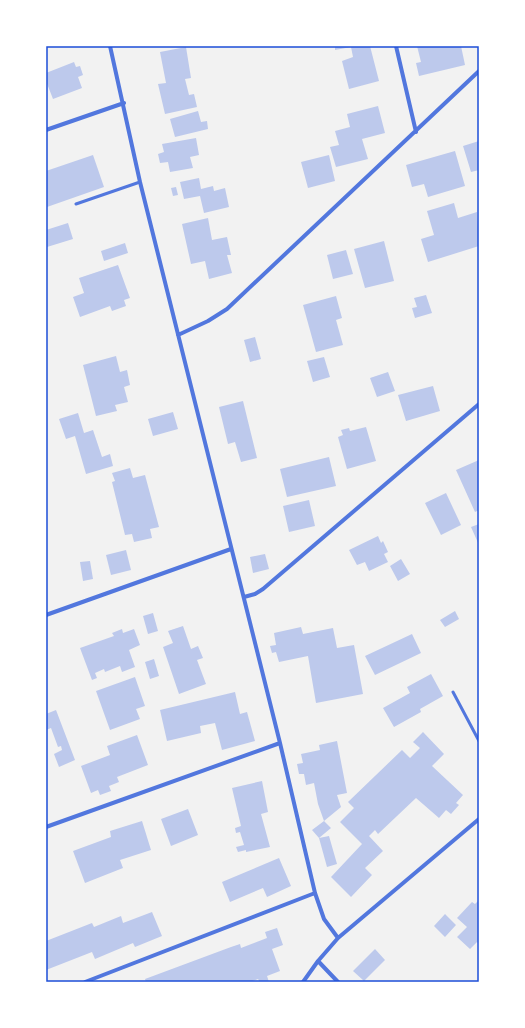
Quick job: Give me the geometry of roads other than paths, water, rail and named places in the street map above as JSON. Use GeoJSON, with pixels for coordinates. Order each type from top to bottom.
{"type":"FeatureCollection","features":[{"type":"Feature","properties":{"kind":"street"},"geometry":{"type":"LineString","coordinates":[[110,46],[124,103],[140,182],[280,743],[315,893],[324,919],[338,938]]}},
{"type":"Feature","properties":{"kind":"street"},"geometry":{"type":"LineString","coordinates":[[396,46],[416,132]]}},
{"type":"Feature","properties":{"kind":"street"},"geometry":{"type":"LineString","coordinates":[[178,335],[208,321],[228,309],[479,71]]}},
{"type":"Feature","properties":{"kind":"street"},"geometry":{"type":"LineString","coordinates":[[46,130],[124,103]]}},
{"type":"Feature","properties":{"kind":"street"},"geometry":{"type":"LineString","coordinates":[[244,598],[263,589],[479,404]]}},
{"type":"Feature","properties":{"kind":"street"},"geometry":{"type":"LineString","coordinates":[[46,615],[231,549]]}},
{"type":"Feature","properties":{"kind":"street"},"geometry":{"type":"LineString","coordinates":[[46,828],[280,743]]}},
{"type":"Feature","properties":{"kind":"street"},"geometry":{"type":"LineString","coordinates":[[303,982],[318,961],[338,938],[479,819]]}},
{"type":"Feature","properties":{"kind":"street"},"geometry":{"type":"LineString","coordinates":[[85,982],[315,893]]}},
{"type":"Feature","properties":{"kind":"street"},"geometry":{"type":"LineString","coordinates":[[318,961],[338,982]]}},
{"type":"Feature","properties":{"kind":"lane"},"geometry":{"type":"LineString","coordinates":[[76,204],[140,182]]}},
{"type":"Feature","properties":{"kind":"lane"},"geometry":{"type":"LineString","coordinates":[[453,692],[479,741]]}}]}
